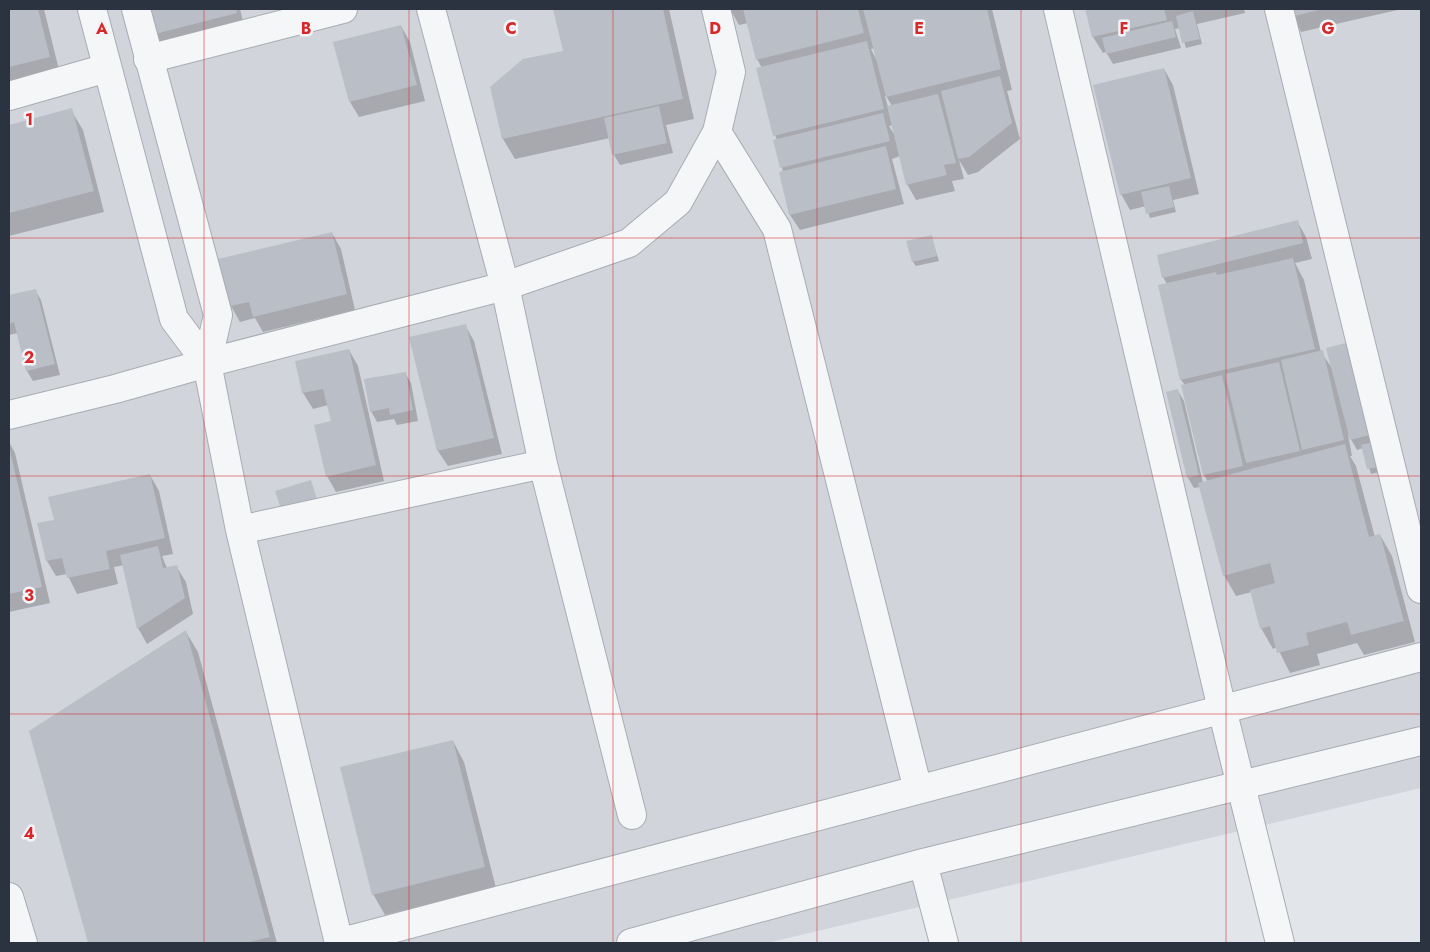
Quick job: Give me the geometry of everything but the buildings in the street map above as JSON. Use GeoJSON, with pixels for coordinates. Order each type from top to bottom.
{"type":"FeatureCollection","features":[{"type":"Feature","properties":{"kind":"street"},"geometry":{"type":"LineString","coordinates":[[92,9],[174,319],[207,363]]}},
{"type":"Feature","properties":{"kind":"street"},"geometry":{"type":"LineString","coordinates":[[136,9],[218,315],[207,363],[240,530],[338,943],[1421,657]]}},
{"type":"Feature","properties":{"kind":"street"},"geometry":{"type":"LineString","coordinates":[[148,59],[343,9]]}},
{"type":"Feature","properties":{"kind":"street"},"geometry":{"type":"LineString","coordinates":[[431,9],[505,286],[543,464],[632,815]]}},
{"type":"Feature","properties":{"kind":"street"},"geometry":{"type":"LineString","coordinates":[[9,415],[115,389],[207,363],[505,286],[629,244],[678,202],[717,132],[731,72],[716,9]]}},
{"type":"Feature","properties":{"kind":"street"},"geometry":{"type":"LineString","coordinates":[[1058,9],[1222,709],[1280,943]]}},
{"type":"Feature","properties":{"kind":"street"},"geometry":{"type":"LineString","coordinates":[[1279,9],[1421,589]]}},
{"type":"Feature","properties":{"kind":"street"},"geometry":{"type":"LineString","coordinates":[[9,96],[107,68]]}},
{"type":"Feature","properties":{"kind":"street"},"geometry":{"type":"LineString","coordinates":[[717,132],[777,229],[918,790]]}},
{"type":"Feature","properties":{"kind":"street"},"geometry":{"type":"LineString","coordinates":[[240,530],[543,464]]}},
{"type":"Feature","properties":{"kind":"street"},"geometry":{"type":"LineString","coordinates":[[641,942],[923,863],[1421,741]]}},
{"type":"Feature","properties":{"kind":"street"},"geometry":{"type":"LineString","coordinates":[[923,863],[944,943]]}},
{"type":"Feature","properties":{"kind":"street"},"geometry":{"type":"LineString","coordinates":[[9,898],[23,943]]}},
{"type":"Feature","properties":{"kind":"shaded area"},"geometry":{"type":"Polygon","coordinates":[[[9,9],[1421,9],[1421,788],[767,943],[9,943],[9,9]]]}}]}
